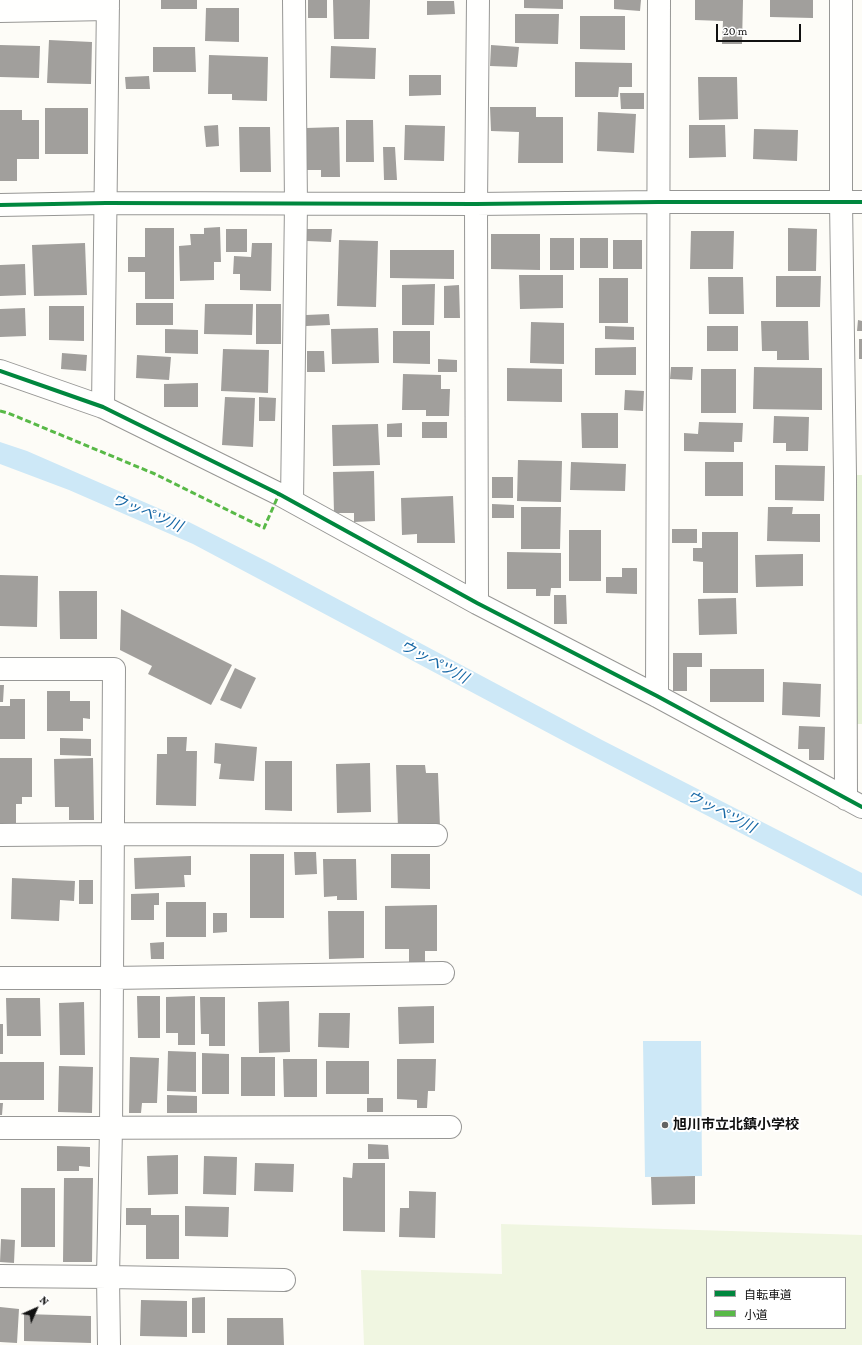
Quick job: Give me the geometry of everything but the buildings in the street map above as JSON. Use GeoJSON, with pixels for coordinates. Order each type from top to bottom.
{"type":"FeatureCollection","features":[{"type":"Feature","properties":{"kind":"street"},"geometry":{"type":"LineString","coordinates":[[292,501],[296,204],[294,0]]}},
{"type":"Feature","properties":{"kind":"street"},"geometry":{"type":"LineString","coordinates":[[477,603],[476,204],[478,0]]}},
{"type":"Feature","properties":{"kind":"street"},"geometry":{"type":"LineString","coordinates":[[657,696],[659,0]]}},
{"type":"Feature","properties":{"kind":"street"},"geometry":{"type":"LineString","coordinates":[[0,371],[103,407],[292,501],[477,603],[657,696],[854,803],[852,202],[841,0]]}},
{"type":"Feature","properties":{"kind":"street"},"geometry":{"type":"LineString","coordinates":[[0,11],[108,5],[103,407]]}},
{"type":"Feature","properties":{"kind":"street"},"geometry":{"type":"LineString","coordinates":[[0,205],[106,203],[476,204],[852,202]]}},
{"type":"Feature","properties":{"kind":"street"},"geometry":{"type":"LineString","coordinates":[[0,669],[114,669],[111,1128],[108,1277],[109,1345]]}},
{"type":"Feature","properties":{"kind":"street"},"geometry":{"type":"LineString","coordinates":[[0,835],[436,835]]}},
{"type":"Feature","properties":{"kind":"street"},"geometry":{"type":"LineString","coordinates":[[0,978],[111,978],[443,973]]}},
{"type":"Feature","properties":{"kind":"street"},"geometry":{"type":"LineString","coordinates":[[0,1128],[450,1127]]}},
{"type":"Feature","properties":{"kind":"street"},"geometry":{"type":"LineString","coordinates":[[0,1276],[284,1280]]}},
{"type":"Feature","properties":{"kind":"green space"},"geometry":{"type":"Polygon","coordinates":[[[845,475],[862,475],[862,724],[846,724],[845,475]]]}},
{"type":"Feature","properties":{"kind":"green space"},"geometry":{"type":"Polygon","coordinates":[[[501,1224],[862,1235],[862,1345],[364,1345],[361,1270],[502,1274],[501,1224]]]}},
{"type":"Feature","properties":{"kind":"water","name":"ウッペツ川"},"geometry":{"type":"Polygon","coordinates":[[[0,442],[27,451],[183,519],[272,564],[602,740],[862,873],[862,896],[571,745],[193,544],[69,490],[0,464],[0,442]]]}},
{"type":"Feature","properties":{"kind":"water"},"geometry":{"type":"Polygon","coordinates":[[[643,1041],[701,1041],[702,1176],[645,1177],[643,1041]]]}},
{"type":"Feature","properties":{"kind":"marked path"},"geometry":{"type":"LineString","coordinates":[[0,411],[155,474],[264,528],[279,494]]}},
{"type":"Feature","properties":{"kind":"cycle path"},"geometry":{"type":"LineString","coordinates":[[0,205],[106,203],[476,204],[862,202]]}},
{"type":"Feature","properties":{"kind":"cycle path"},"geometry":{"type":"LineString","coordinates":[[0,371],[103,407],[279,494],[477,603],[657,696],[862,807]]}},
{"type":"Feature","properties":{"kind":"place","name":"旭川市立北鎮小学校"},"geometry":{"type":"Point","coordinates":[665,1125]}}]}
